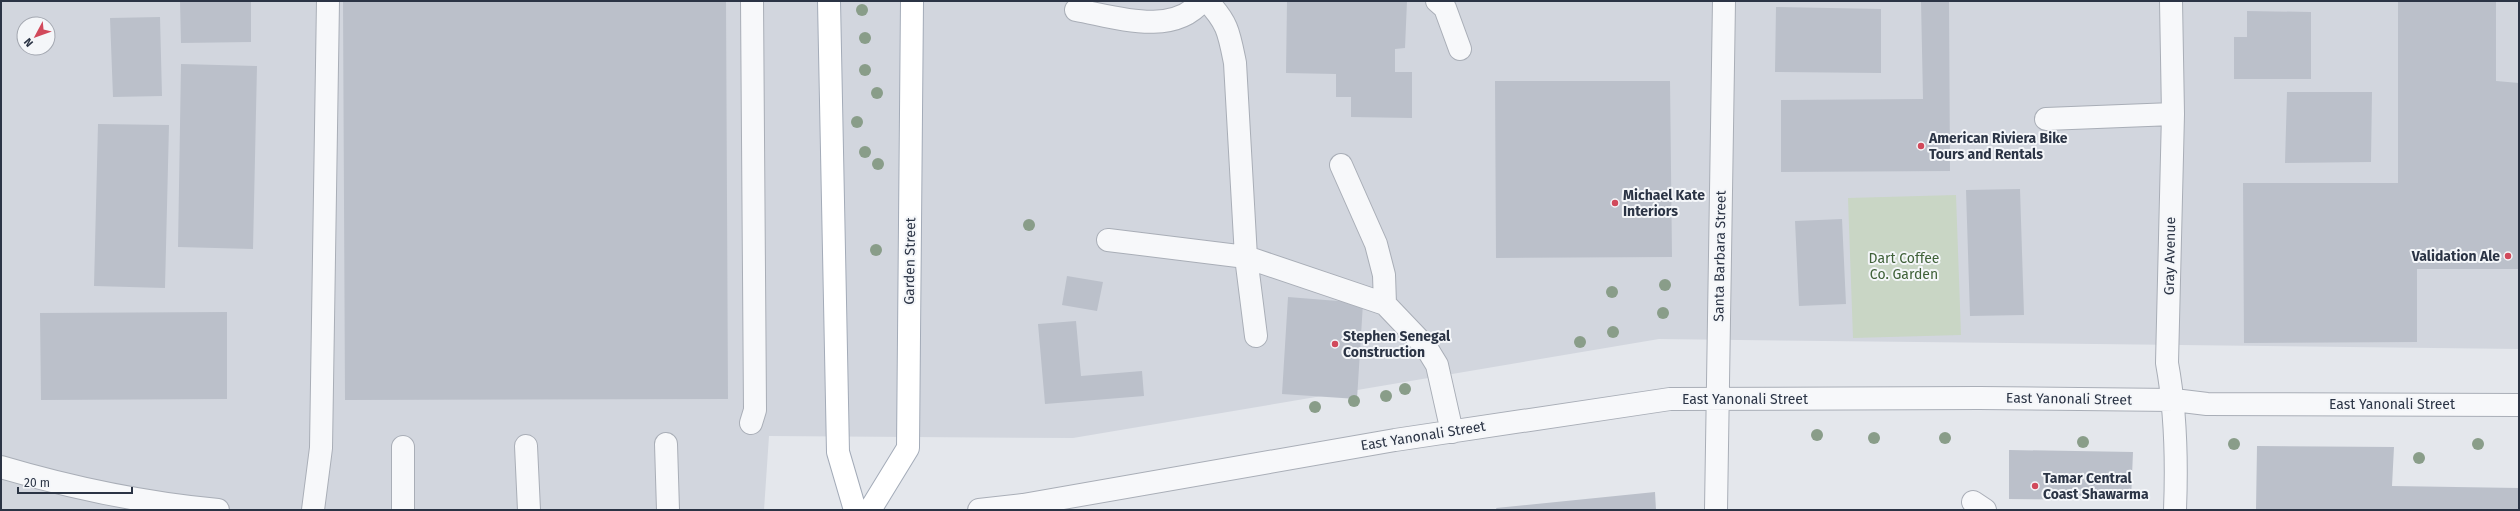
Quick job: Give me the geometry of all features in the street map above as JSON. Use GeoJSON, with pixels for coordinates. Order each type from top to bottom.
{"type":"FeatureCollection","features":[{"type":"Feature","properties":{"kind":"main road"},"geometry":{"type":"LineString","coordinates":[[829,1],[838,452],[855,510]]}},
{"type":"Feature","properties":{"kind":"main road","name":"Garden Street"},"geometry":{"type":"LineString","coordinates":[[870,510],[908,448],[912,1]]}},
{"type":"Feature","properties":{"kind":"street"},"geometry":{"type":"LineString","coordinates":[[313,510],[321,448],[328,1]]}},
{"type":"Feature","properties":{"kind":"street"},"geometry":{"type":"LineString","coordinates":[[751,423],[755,410],[752,1]]}},
{"type":"Feature","properties":{"kind":"street"},"geometry":{"type":"LineString","coordinates":[[1076,10],[1152,22],[1178,20],[1194,11],[1202,1]]}},
{"type":"Feature","properties":{"kind":"street"},"geometry":{"type":"LineString","coordinates":[[1207,1],[1223,18],[1230,37],[1235,63],[1246,257],[1256,336]]}},
{"type":"Feature","properties":{"kind":"street"},"geometry":{"type":"LineString","coordinates":[[1437,1],[1445,8],[1460,49]]}},
{"type":"Feature","properties":{"kind":"street","name":"Santa Barbara Street"},"geometry":{"type":"LineString","coordinates":[[1716,510],[1724,1]]}},
{"type":"Feature","properties":{"kind":"street","name":"Gray Avenue"},"geometry":{"type":"LineString","coordinates":[[2171,1],[2173,114],[2167,363],[2174,400],[2177,460],[2175,510]]}},
{"type":"Feature","properties":{"kind":"street"},"geometry":{"type":"LineString","coordinates":[[2046,120],[2173,114]]}},
{"type":"Feature","properties":{"kind":"street"},"geometry":{"type":"LineString","coordinates":[[1341,165],[1376,244],[1384,275],[1385,304]]}},
{"type":"Feature","properties":{"kind":"street"},"geometry":{"type":"LineString","coordinates":[[1108,240],[1246,257],[1385,304],[1426,347],[1438,365],[1452,432]]}},
{"type":"Feature","properties":{"kind":"street","name":"East Yanonali Street"},"geometry":{"type":"LineString","coordinates":[[979,510],[1031,507],[1452,432],[1670,399],[2174,400],[2215,404],[2519,405]]}},
{"type":"Feature","properties":{"kind":"street"},"geometry":{"type":"LineString","coordinates":[[666,444],[668,510]]}},
{"type":"Feature","properties":{"kind":"street"},"geometry":{"type":"LineString","coordinates":[[526,446],[529,510]]}},
{"type":"Feature","properties":{"kind":"street"},"geometry":{"type":"LineString","coordinates":[[403,447],[403,510]]}},
{"type":"Feature","properties":{"kind":"street"},"geometry":{"type":"LineString","coordinates":[[1,467],[65,486],[130,499],[218,510]]}},
{"type":"Feature","properties":{"kind":"shaded area"},"geometry":{"type":"Polygon","coordinates":[[[1,1],[2519,1],[2519,349],[1659,339],[1073,438],[769,436],[764,510],[1,510],[1,1]]]}},
{"type":"Feature","properties":{"kind":"green space","name":"Dart Coffee Co. Garden"},"geometry":{"type":"Polygon","coordinates":[[[1956,195],[1961,335],[1853,338],[1848,198],[1956,195]]]}},
{"type":"Feature","properties":{"kind":"building"},"geometry":{"type":"Polygon","coordinates":[[[180,1],[251,1],[251,42],[181,43],[180,1]]]}},
{"type":"Feature","properties":{"kind":"building"},"geometry":{"type":"Polygon","coordinates":[[[343,1],[726,1],[728,399],[345,400],[343,1]]]}},
{"type":"Feature","properties":{"kind":"building"},"geometry":{"type":"Polygon","coordinates":[[[1287,1],[1407,1],[1405,48],[1395,49],[1395,72],[1412,72],[1412,118],[1351,117],[1351,97],[1336,97],[1336,74],[1286,73],[1287,1]]]}},
{"type":"Feature","properties":{"kind":"building"},"geometry":{"type":"Polygon","coordinates":[[[1921,1],[1949,1],[1950,171],[1781,172],[1781,100],[1923,99],[1921,1]]]}},
{"type":"Feature","properties":{"kind":"building"},"geometry":{"type":"Polygon","coordinates":[[[2398,1],[2496,1],[2496,81],[2519,83],[2519,269],[2417,269],[2417,342],[2244,343],[2243,183],[2398,183],[2398,1]]]}},
{"type":"Feature","properties":{"kind":"building"},"geometry":{"type":"Polygon","coordinates":[[[1776,7],[1881,9],[1881,73],[1775,72],[1776,7]]]}},
{"type":"Feature","properties":{"kind":"building"},"geometry":{"type":"Polygon","coordinates":[[[2247,11],[2311,12],[2311,79],[2234,79],[2234,37],[2247,37],[2247,11]]]}},
{"type":"Feature","properties":{"kind":"building"},"geometry":{"type":"Polygon","coordinates":[[[160,17],[162,96],[113,97],[110,18],[160,17]]]}},
{"type":"Feature","properties":{"kind":"building"},"geometry":{"type":"Polygon","coordinates":[[[181,64],[257,66],[253,249],[178,247],[181,64]]]}},
{"type":"Feature","properties":{"kind":"building"},"geometry":{"type":"Polygon","coordinates":[[[1495,81],[1670,81],[1672,257],[1496,258],[1495,81]]]}},
{"type":"Feature","properties":{"kind":"building"},"geometry":{"type":"Polygon","coordinates":[[[2287,92],[2372,92],[2371,162],[2285,163],[2287,92]]]}},
{"type":"Feature","properties":{"kind":"building"},"geometry":{"type":"Polygon","coordinates":[[[98,124],[169,125],[165,288],[94,286],[98,124]]]}},
{"type":"Feature","properties":{"kind":"building"},"geometry":{"type":"Polygon","coordinates":[[[2020,189],[2024,315],[1970,316],[1966,190],[2020,189]]]}},
{"type":"Feature","properties":{"kind":"building"},"geometry":{"type":"Polygon","coordinates":[[[1842,219],[1846,304],[1799,306],[1795,221],[1842,219]]]}},
{"type":"Feature","properties":{"kind":"building"},"geometry":{"type":"Polygon","coordinates":[[[1067,276],[1103,282],[1097,311],[1062,305],[1067,276]]]}},
{"type":"Feature","properties":{"kind":"building"},"geometry":{"type":"Polygon","coordinates":[[[1288,297],[1363,303],[1357,399],[1282,394],[1288,297]]]}},
{"type":"Feature","properties":{"kind":"building"},"geometry":{"type":"Polygon","coordinates":[[[227,312],[227,399],[41,400],[40,313],[227,312]]]}},
{"type":"Feature","properties":{"kind":"building"},"geometry":{"type":"Polygon","coordinates":[[[1076,321],[1081,376],[1142,371],[1144,396],[1045,404],[1038,324],[1076,321]]]}},
{"type":"Feature","properties":{"kind":"building"},"geometry":{"type":"Polygon","coordinates":[[[2257,446],[2394,447],[2392,486],[2519,488],[2519,510],[2256,510],[2257,446]]]}},
{"type":"Feature","properties":{"kind":"building"},"geometry":{"type":"Polygon","coordinates":[[[2009,450],[2133,452],[2131,500],[2009,499],[2009,450]]]}},
{"type":"Feature","properties":{"kind":"building"},"geometry":{"type":"Polygon","coordinates":[[[1655,492],[1656,510],[1497,510],[1496,508],[1655,492]]]}},
{"type":"Feature","properties":{"kind":"place","name":"American Riviera Bike Tours and Rentals"},"geometry":{"type":"Point","coordinates":[1921,146]}},
{"type":"Feature","properties":{"kind":"place","name":"Michael Kate Interiors"},"geometry":{"type":"Point","coordinates":[1615,203]}},
{"type":"Feature","properties":{"kind":"place","name":"Validation Ale"},"geometry":{"type":"Point","coordinates":[2508,256]}},
{"type":"Feature","properties":{"kind":"place","name":"Stephen Senegal Construction"},"geometry":{"type":"Point","coordinates":[1335,344]}},
{"type":"Feature","properties":{"kind":"place","name":"Tamar Central Coast Shawarma"},"geometry":{"type":"Point","coordinates":[2035,486]}}]}
